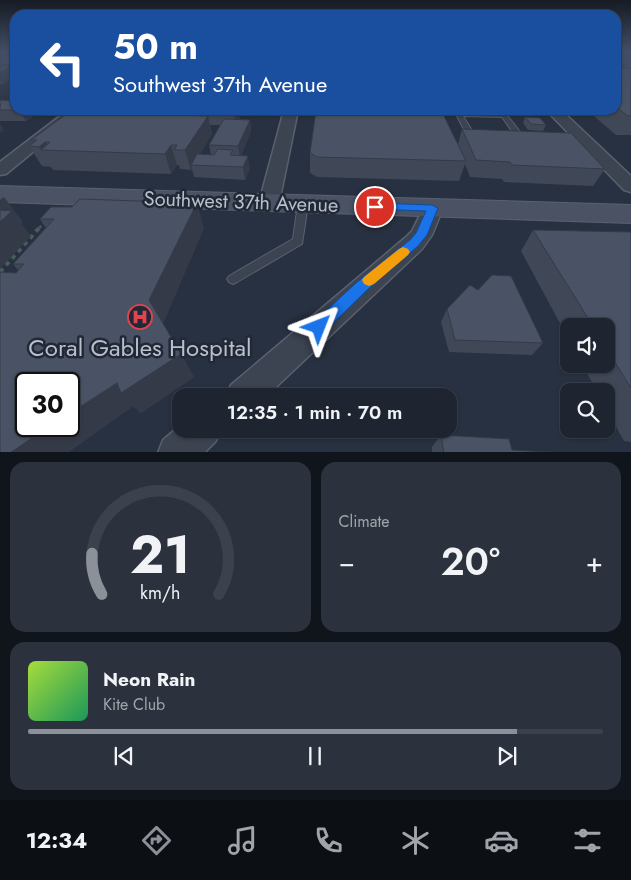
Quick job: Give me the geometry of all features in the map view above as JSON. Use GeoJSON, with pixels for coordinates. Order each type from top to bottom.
{"type":"FeatureCollection","features":[{"type":"Feature","properties":{"kind":"main road","name":"Southwest 37th Avenue"},"geometry":{"type":"LineString","coordinates":[[0,194],[432,208],[628,217]]}},
{"type":"Feature","properties":{"kind":"street"},"geometry":{"type":"LineString","coordinates":[[0,170],[71,115]]}},
{"type":"Feature","properties":{"kind":"street"},"geometry":{"type":"LineString","coordinates":[[269,204],[290,115]]}},
{"type":"Feature","properties":{"kind":"street"},"geometry":{"type":"LineString","coordinates":[[558,115],[586,148],[631,186]]}},
{"type":"Feature","properties":{"kind":"street"},"geometry":{"type":"LineString","coordinates":[[251,388],[288,357],[355,293],[414,243],[421,235],[432,208]]}},
{"type":"Feature","properties":{"kind":"street"},"geometry":{"type":"LineString","coordinates":[[176,452],[193,438]]}},
{"type":"Feature","properties":{"kind":"lane"},"geometry":{"type":"LineString","coordinates":[[460,115],[473,140]]}},
{"type":"Feature","properties":{"kind":"lane"},"geometry":{"type":"LineString","coordinates":[[504,115],[525,144],[531,145]]}},
{"type":"Feature","properties":{"kind":"lane"},"geometry":{"type":"LineString","coordinates":[[233,279],[298,241],[304,204]]}},
{"type":"Feature","properties":{"kind":"path"},"geometry":{"type":"LineString","coordinates":[[0,272],[41,229],[48,218]]}},
{"type":"Feature","properties":{"kind":"building"},"geometry":{"type":"Polygon","coordinates":[[[621,72],[631,72],[631,116],[621,111],[621,72]]]}},
{"type":"Feature","properties":{"kind":"building"},"geometry":{"type":"Polygon","coordinates":[[[0,100],[10,101],[10,110],[0,110],[0,100]]]}},
{"type":"Feature","properties":{"kind":"building"},"geometry":{"type":"Polygon","coordinates":[[[65,115],[208,116],[185,150],[174,150],[177,145],[171,145],[165,154],[41,150],[50,142],[45,142],[39,147],[29,146],[37,140],[31,140],[65,115]]]}},
{"type":"Feature","properties":{"kind":"building"},"geometry":{"type":"Polygon","coordinates":[[[315,115],[443,115],[466,161],[317,157],[310,153],[315,115]]]}},
{"type":"Feature","properties":{"kind":"building"},"geometry":{"type":"Polygon","coordinates":[[[525,117],[540,118],[546,125],[531,124],[525,117]]]}},
{"type":"Feature","properties":{"kind":"building"},"geometry":{"type":"Polygon","coordinates":[[[224,119],[250,120],[238,146],[209,145],[224,119]]]}},
{"type":"Feature","properties":{"kind":"building"},"geometry":{"type":"Polygon","coordinates":[[[462,129],[571,133],[605,169],[512,165],[510,162],[476,160],[462,129]]]}},
{"type":"Feature","properties":{"kind":"building"},"geometry":{"type":"Polygon","coordinates":[[[218,149],[233,150],[230,155],[248,156],[243,167],[191,165],[197,154],[214,155],[218,149]]]}},
{"type":"Feature","properties":{"kind":"building"},"geometry":{"type":"Polygon","coordinates":[[[80,199],[197,203],[149,300],[181,354],[121,393],[117,383],[80,407],[80,372],[15,372],[15,437],[34,437],[11,452],[0,452],[0,272],[16,273],[24,264],[13,264],[54,219],[40,219],[51,207],[72,207],[80,199]]]}},
{"type":"Feature","properties":{"kind":"building"},"geometry":{"type":"Polygon","coordinates":[[[0,210],[12,211],[0,222],[0,210]]]}},
{"type":"Feature","properties":{"kind":"building"},"geometry":{"type":"Polygon","coordinates":[[[533,230],[631,232],[631,388],[615,362],[615,318],[588,318],[533,230]]]}},
{"type":"Feature","properties":{"kind":"building"},"geometry":{"type":"Polygon","coordinates":[[[492,275],[511,276],[543,343],[455,340],[447,309],[470,285],[478,290],[492,275]]]}},
{"type":"Feature","properties":{"kind":"building"},"geometry":{"type":"Polygon","coordinates":[[[457,436],[509,439],[512,450],[547,452],[444,452],[442,438],[457,438],[457,436]]]}},
{"type":"Feature","properties":{"kind":"slow traffic"},"geometry":{"type":"LineString","coordinates":[[369,280],[403,252]]}},
{"type":"Feature","properties":{"kind":"place","name":"Coral Gables Hospital"},"geometry":{"type":"Point","coordinates":[140,317]}},
{"type":"Feature","properties":{"kind":"route"},"geometry":{"type":"LineString","coordinates":[[319,327],[361,287],[414,243],[421,235],[432,208],[375,207]]}}]}
